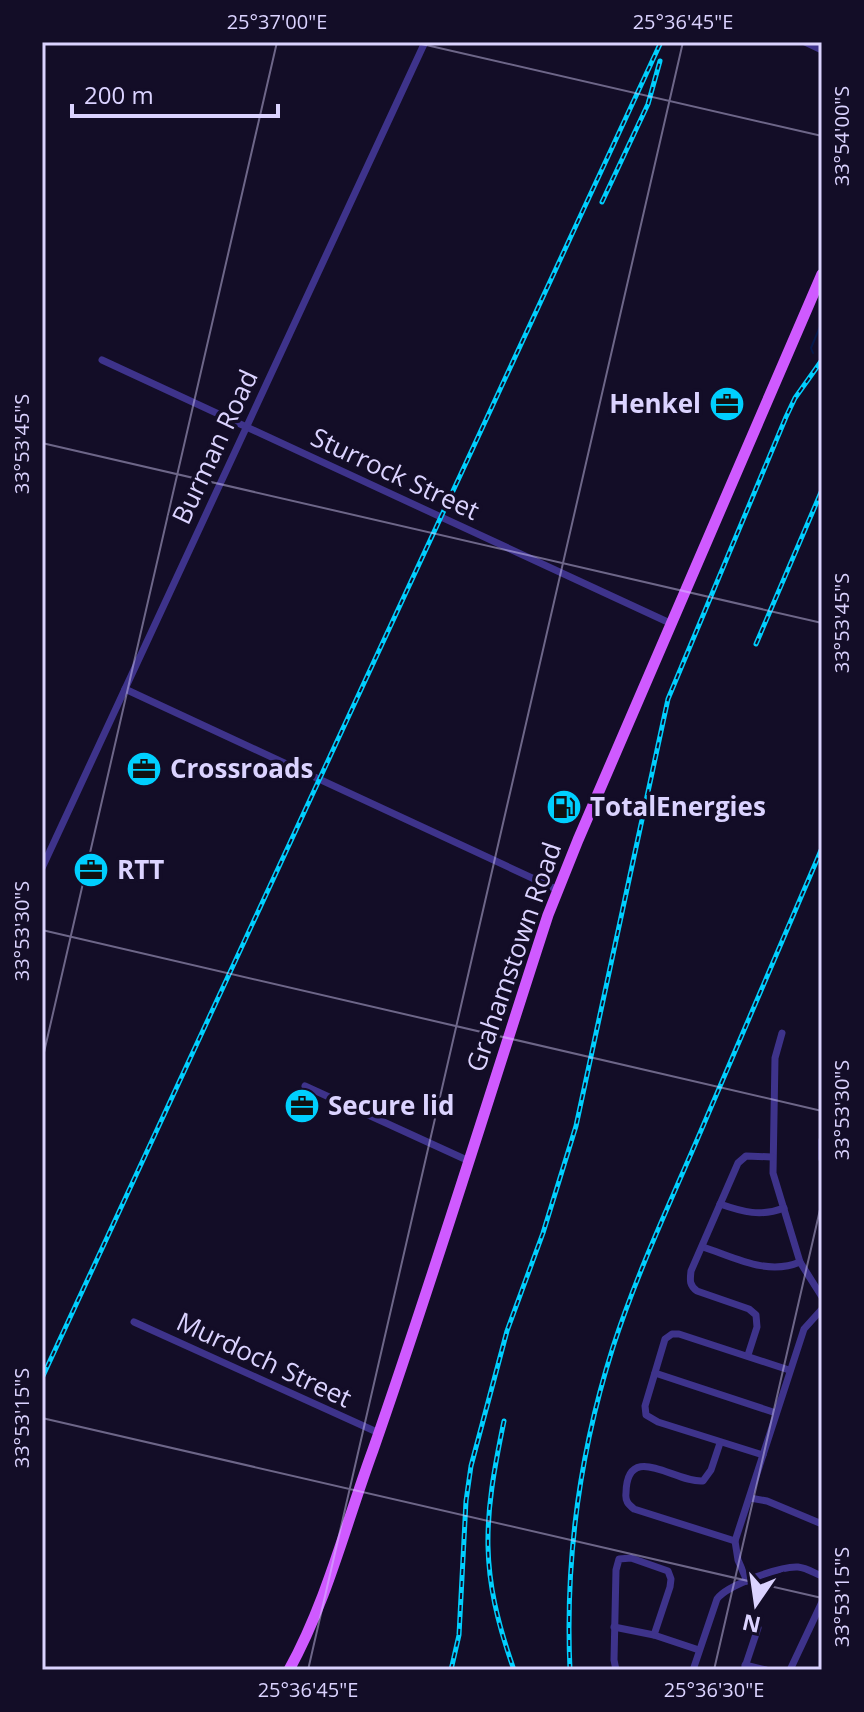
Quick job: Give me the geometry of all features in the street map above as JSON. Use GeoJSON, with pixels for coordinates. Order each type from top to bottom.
{"type":"FeatureCollection","features":[{"type":"Feature","properties":{"kind":"main road","name":"Grahamstown Road"},"geometry":{"type":"LineString","coordinates":[[289,1670],[309,1630],[379,1433],[558,890],[822,274]]}},
{"type":"Feature","properties":{"kind":"street","name":"Burman Road"},"geometry":{"type":"LineString","coordinates":[[42,868],[425,42]]}},
{"type":"Feature","properties":{"kind":"street"},"geometry":{"type":"LineString","coordinates":[[805,42],[822,50]]}},
{"type":"Feature","properties":{"kind":"street","name":"Sturrock Street"},"geometry":{"type":"LineString","coordinates":[[102,360],[672,624]]}},
{"type":"Feature","properties":{"kind":"street"},"geometry":{"type":"LineString","coordinates":[[125,689],[558,890]]}},
{"type":"Feature","properties":{"kind":"street"},"geometry":{"type":"LineString","coordinates":[[782,1033],[775,1058],[773,1173],[800,1262],[822,1297]]}},
{"type":"Feature","properties":{"kind":"street"},"geometry":{"type":"LineString","coordinates":[[305,1086],[469,1161]]}},
{"type":"Feature","properties":{"kind":"street"},"geometry":{"type":"LineString","coordinates":[[822,1140],[822,1159]]}},
{"type":"Feature","properties":{"kind":"street"},"geometry":{"type":"LineString","coordinates":[[748,1355],[757,1327],[756,1315],[749,1309],[706,1296],[692,1287],[691,1271],[741,1159],[772,1157]]}},
{"type":"Feature","properties":{"kind":"street"},"geometry":{"type":"LineString","coordinates":[[720,1204],[754,1214],[784,1208]]}},
{"type":"Feature","properties":{"kind":"street"},"geometry":{"type":"LineString","coordinates":[[703,1247],[768,1268],[784,1268],[800,1262]]}},
{"type":"Feature","properties":{"kind":"street"},"geometry":{"type":"LineString","coordinates":[[747,1581],[738,1560],[735,1541],[804,1329],[822,1309]]}},
{"type":"Feature","properties":{"kind":"street","name":"Murdoch Street"},"geometry":{"type":"LineString","coordinates":[[134,1322],[379,1433]]}},
{"type":"Feature","properties":{"kind":"street"},"geometry":{"type":"LineString","coordinates":[[763,1455],[654,1421],[646,1415],[645,1406],[665,1339],[672,1334],[789,1370]]}},
{"type":"Feature","properties":{"kind":"street"},"geometry":{"type":"LineString","coordinates":[[655,1373],[776,1413]]}},
{"type":"Feature","properties":{"kind":"street"},"geometry":{"type":"LineString","coordinates":[[720,1443],[711,1470],[703,1481],[638,1466],[631,1472],[625,1496],[634,1509],[735,1541]]}},
{"type":"Feature","properties":{"kind":"street"},"geometry":{"type":"LineString","coordinates":[[750,1498],[767,1501],[822,1524]]}},
{"type":"Feature","properties":{"kind":"street"},"geometry":{"type":"LineString","coordinates":[[616,1670],[617,1562],[624,1557],[668,1571],[671,1579],[654,1635]]}},
{"type":"Feature","properties":{"kind":"street"},"geometry":{"type":"LineString","coordinates":[[693,1670],[718,1596],[747,1581],[793,1567],[822,1576]]}},
{"type":"Feature","properties":{"kind":"street"},"geometry":{"type":"LineString","coordinates":[[790,1670],[822,1602]]}},
{"type":"Feature","properties":{"kind":"street"},"geometry":{"type":"LineString","coordinates":[[614,1627],[654,1635],[699,1650]]}},
{"type":"Feature","properties":{"kind":"street"},"geometry":{"type":"LineString","coordinates":[[758,1628],[744,1668],[766,1670]]}},
{"type":"Feature","properties":{"kind":"waterway"},"geometry":{"type":"LineString","coordinates":[[813,353],[811,348],[822,322]]}},
{"type":"Feature","properties":{"kind":"railway"},"geometry":{"type":"LineString","coordinates":[[42,1378],[661,42]]}},
{"type":"Feature","properties":{"kind":"railway"},"geometry":{"type":"LineString","coordinates":[[602,202],[648,104],[660,61]]}},
{"type":"Feature","properties":{"kind":"railway"},"geometry":{"type":"LineString","coordinates":[[451,1670],[459,1635],[466,1501],[471,1466],[507,1331],[543,1233],[576,1126],[668,699],[786,417],[795,398],[822,360]]}},
{"type":"Feature","properties":{"kind":"railway"},"geometry":{"type":"LineString","coordinates":[[756,644],[822,490]]}},
{"type":"Feature","properties":{"kind":"railway"},"geometry":{"type":"LineString","coordinates":[[570,1670],[570,1588],[577,1507],[601,1386],[632,1292],[654,1238],[822,848]]}},
{"type":"Feature","properties":{"kind":"railway"},"geometry":{"type":"LineString","coordinates":[[504,1421],[492,1489],[488,1546],[495,1604],[514,1670]]}},
{"type":"Feature","properties":{"kind":"place","name":"Henkel"},"geometry":{"type":"Point","coordinates":[727,404]}},
{"type":"Feature","properties":{"kind":"place","name":"Crossroads"},"geometry":{"type":"Point","coordinates":[144,769]}},
{"type":"Feature","properties":{"kind":"place","name":"TotalEnergies"},"geometry":{"type":"Point","coordinates":[564,807]}},
{"type":"Feature","properties":{"kind":"place","name":"RTT"},"geometry":{"type":"Point","coordinates":[91,870]}},
{"type":"Feature","properties":{"kind":"place","name":"Secure lid"},"geometry":{"type":"Point","coordinates":[302,1106]}}]}
